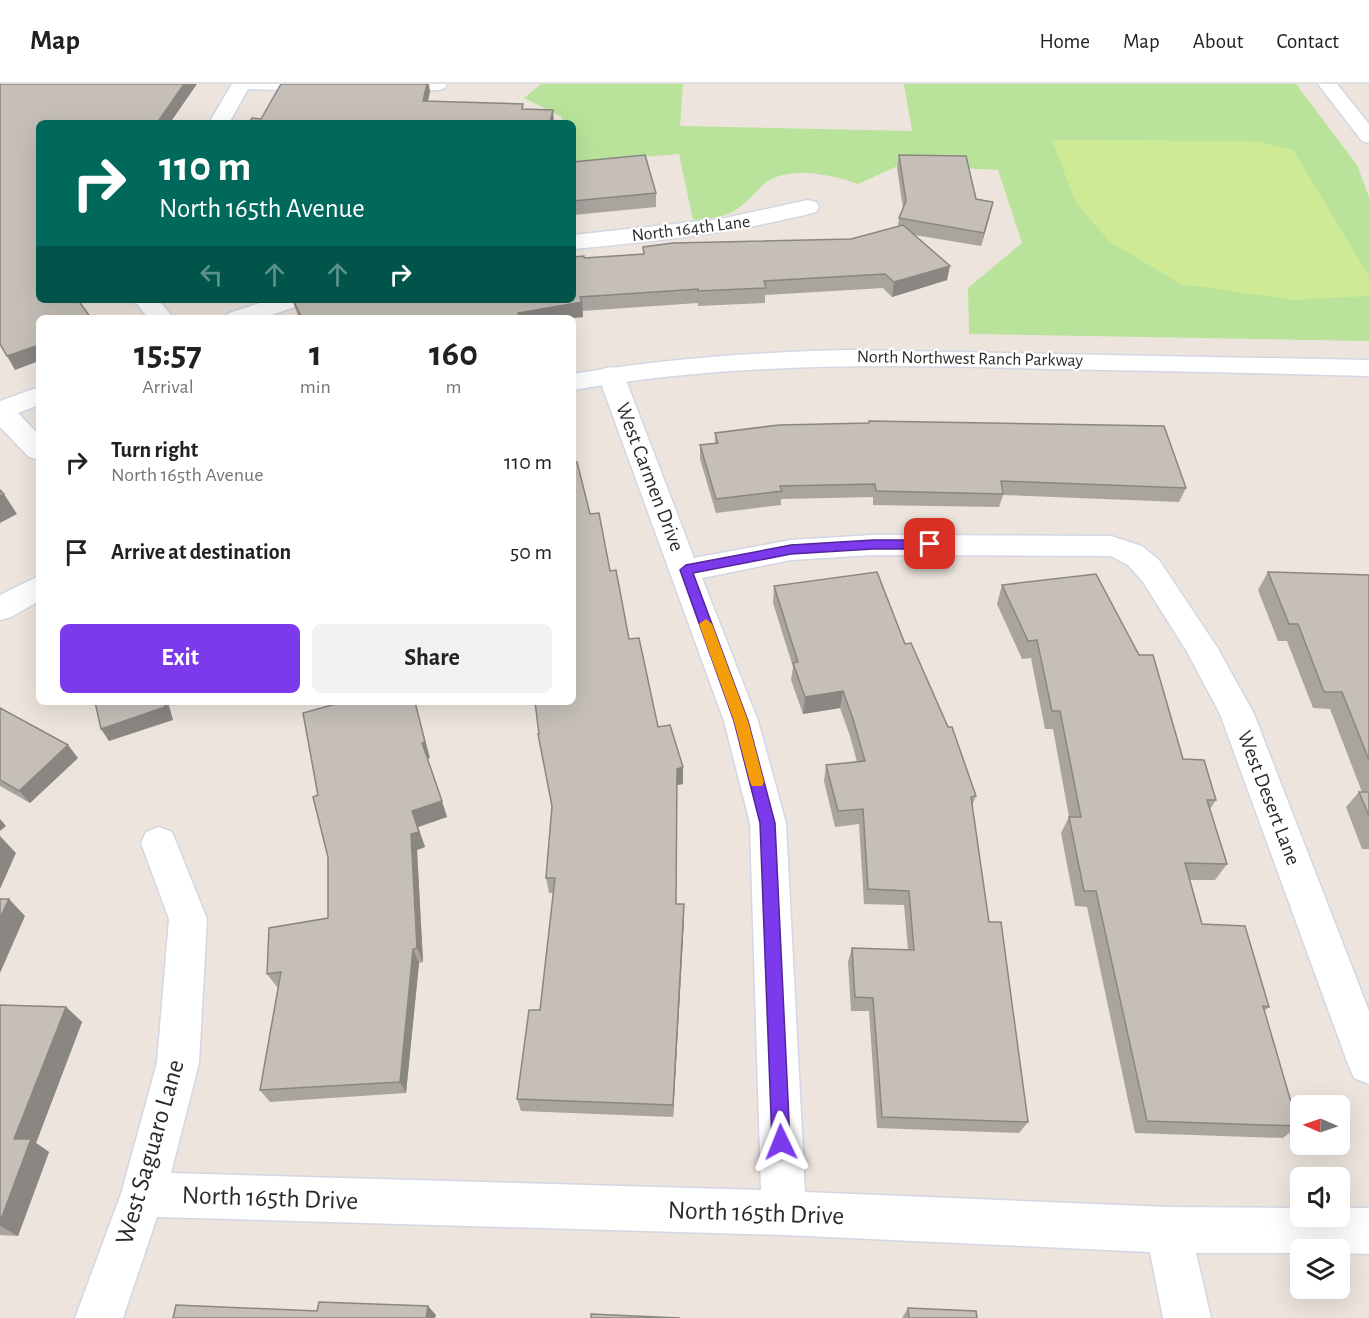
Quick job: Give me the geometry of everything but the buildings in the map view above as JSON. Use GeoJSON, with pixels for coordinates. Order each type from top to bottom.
{"type":"FeatureCollection","features":[{"type":"Feature","properties":{"kind":"street"},"geometry":{"type":"LineString","coordinates":[[221,120],[241,84]]}},
{"type":"Feature","properties":{"kind":"street"},"geometry":{"type":"LineString","coordinates":[[249,84],[347,86]]}},
{"type":"Feature","properties":{"kind":"street"},"geometry":{"type":"LineString","coordinates":[[370,86],[438,84]]}},
{"type":"Feature","properties":{"kind":"street"},"geometry":{"type":"LineString","coordinates":[[1327,84],[1369,137]]}},
{"type":"Feature","properties":{"kind":"street","name":"North 164th Lane"},"geometry":{"type":"LineString","coordinates":[[576,242],[700,229],[766,219],[808,207]]}},
{"type":"Feature","properties":{"kind":"street"},"geometry":{"type":"LineString","coordinates":[[148,303],[158,315]]}},
{"type":"Feature","properties":{"kind":"street"},"geometry":{"type":"LineString","coordinates":[[247,315],[284,303]]}},
{"type":"Feature","properties":{"kind":"street","name":"North Northwest Ranch Parkway"},"geometry":{"type":"LineString","coordinates":[[576,381],[702,363],[859,357],[1369,368]]}},
{"type":"Feature","properties":{"kind":"street","name":"West Carmen Drive"},"geometry":{"type":"LineString","coordinates":[[611,375],[741,721],[768,823],[784,1213]]}},
{"type":"Feature","properties":{"kind":"street"},"geometry":{"type":"LineString","coordinates":[[36,396],[0,411],[36,449]]}},
{"type":"Feature","properties":{"kind":"street","name":"West Desert Lane"},"geometry":{"type":"LineString","coordinates":[[686,570],[791,550],[873,545],[1111,546],[1132,553],[1158,582],[1192,633],[1214,668],[1237,714],[1369,1064]]}},
{"type":"Feature","properties":{"kind":"street"},"geometry":{"type":"LineString","coordinates":[[0,609],[36,589]]}},
{"type":"Feature","properties":{"kind":"street","name":"West Saguaro Lane"},"geometry":{"type":"LineString","coordinates":[[99,1318],[143,1194],[178,1063],[188,919],[159,843]]}},
{"type":"Feature","properties":{"kind":"street","name":"North 165th Drive"},"geometry":{"type":"LineString","coordinates":[[143,1194],[784,1213],[1168,1230],[1369,1231]]}},
{"type":"Feature","properties":{"kind":"street"},"geometry":{"type":"LineString","coordinates":[[1168,1230],[1187,1318]]}},
{"type":"Feature","properties":{"kind":"green space"},"geometry":{"type":"Polygon","coordinates":[[[541,84],[683,84],[680,126],[912,131],[904,84],[1296,84],[1357,165],[1369,197],[1369,341],[969,334],[968,288],[1022,243],[998,170],[900,165],[858,184],[825,175],[788,174],[768,181],[745,203],[730,213],[693,220],[679,154],[576,163],[576,120],[562,120],[562,117],[524,98],[541,84]]]}},
{"type":"Feature","properties":{"kind":"green space"},"geometry":{"type":"Polygon","coordinates":[[[1052,140],[1255,141],[1293,150],[1369,276],[1369,296],[1292,300],[1181,284],[1110,242],[1076,203],[1052,140]]]}},
{"type":"Feature","properties":{"kind":"slow traffic"},"geometry":{"type":"LineString","coordinates":[[706,624],[741,721],[757,782]]}},
{"type":"Feature","properties":{"kind":"route"},"geometry":{"type":"LineString","coordinates":[[781,1142],[768,823],[741,721],[686,570],[791,550],[930,544]]}}]}
